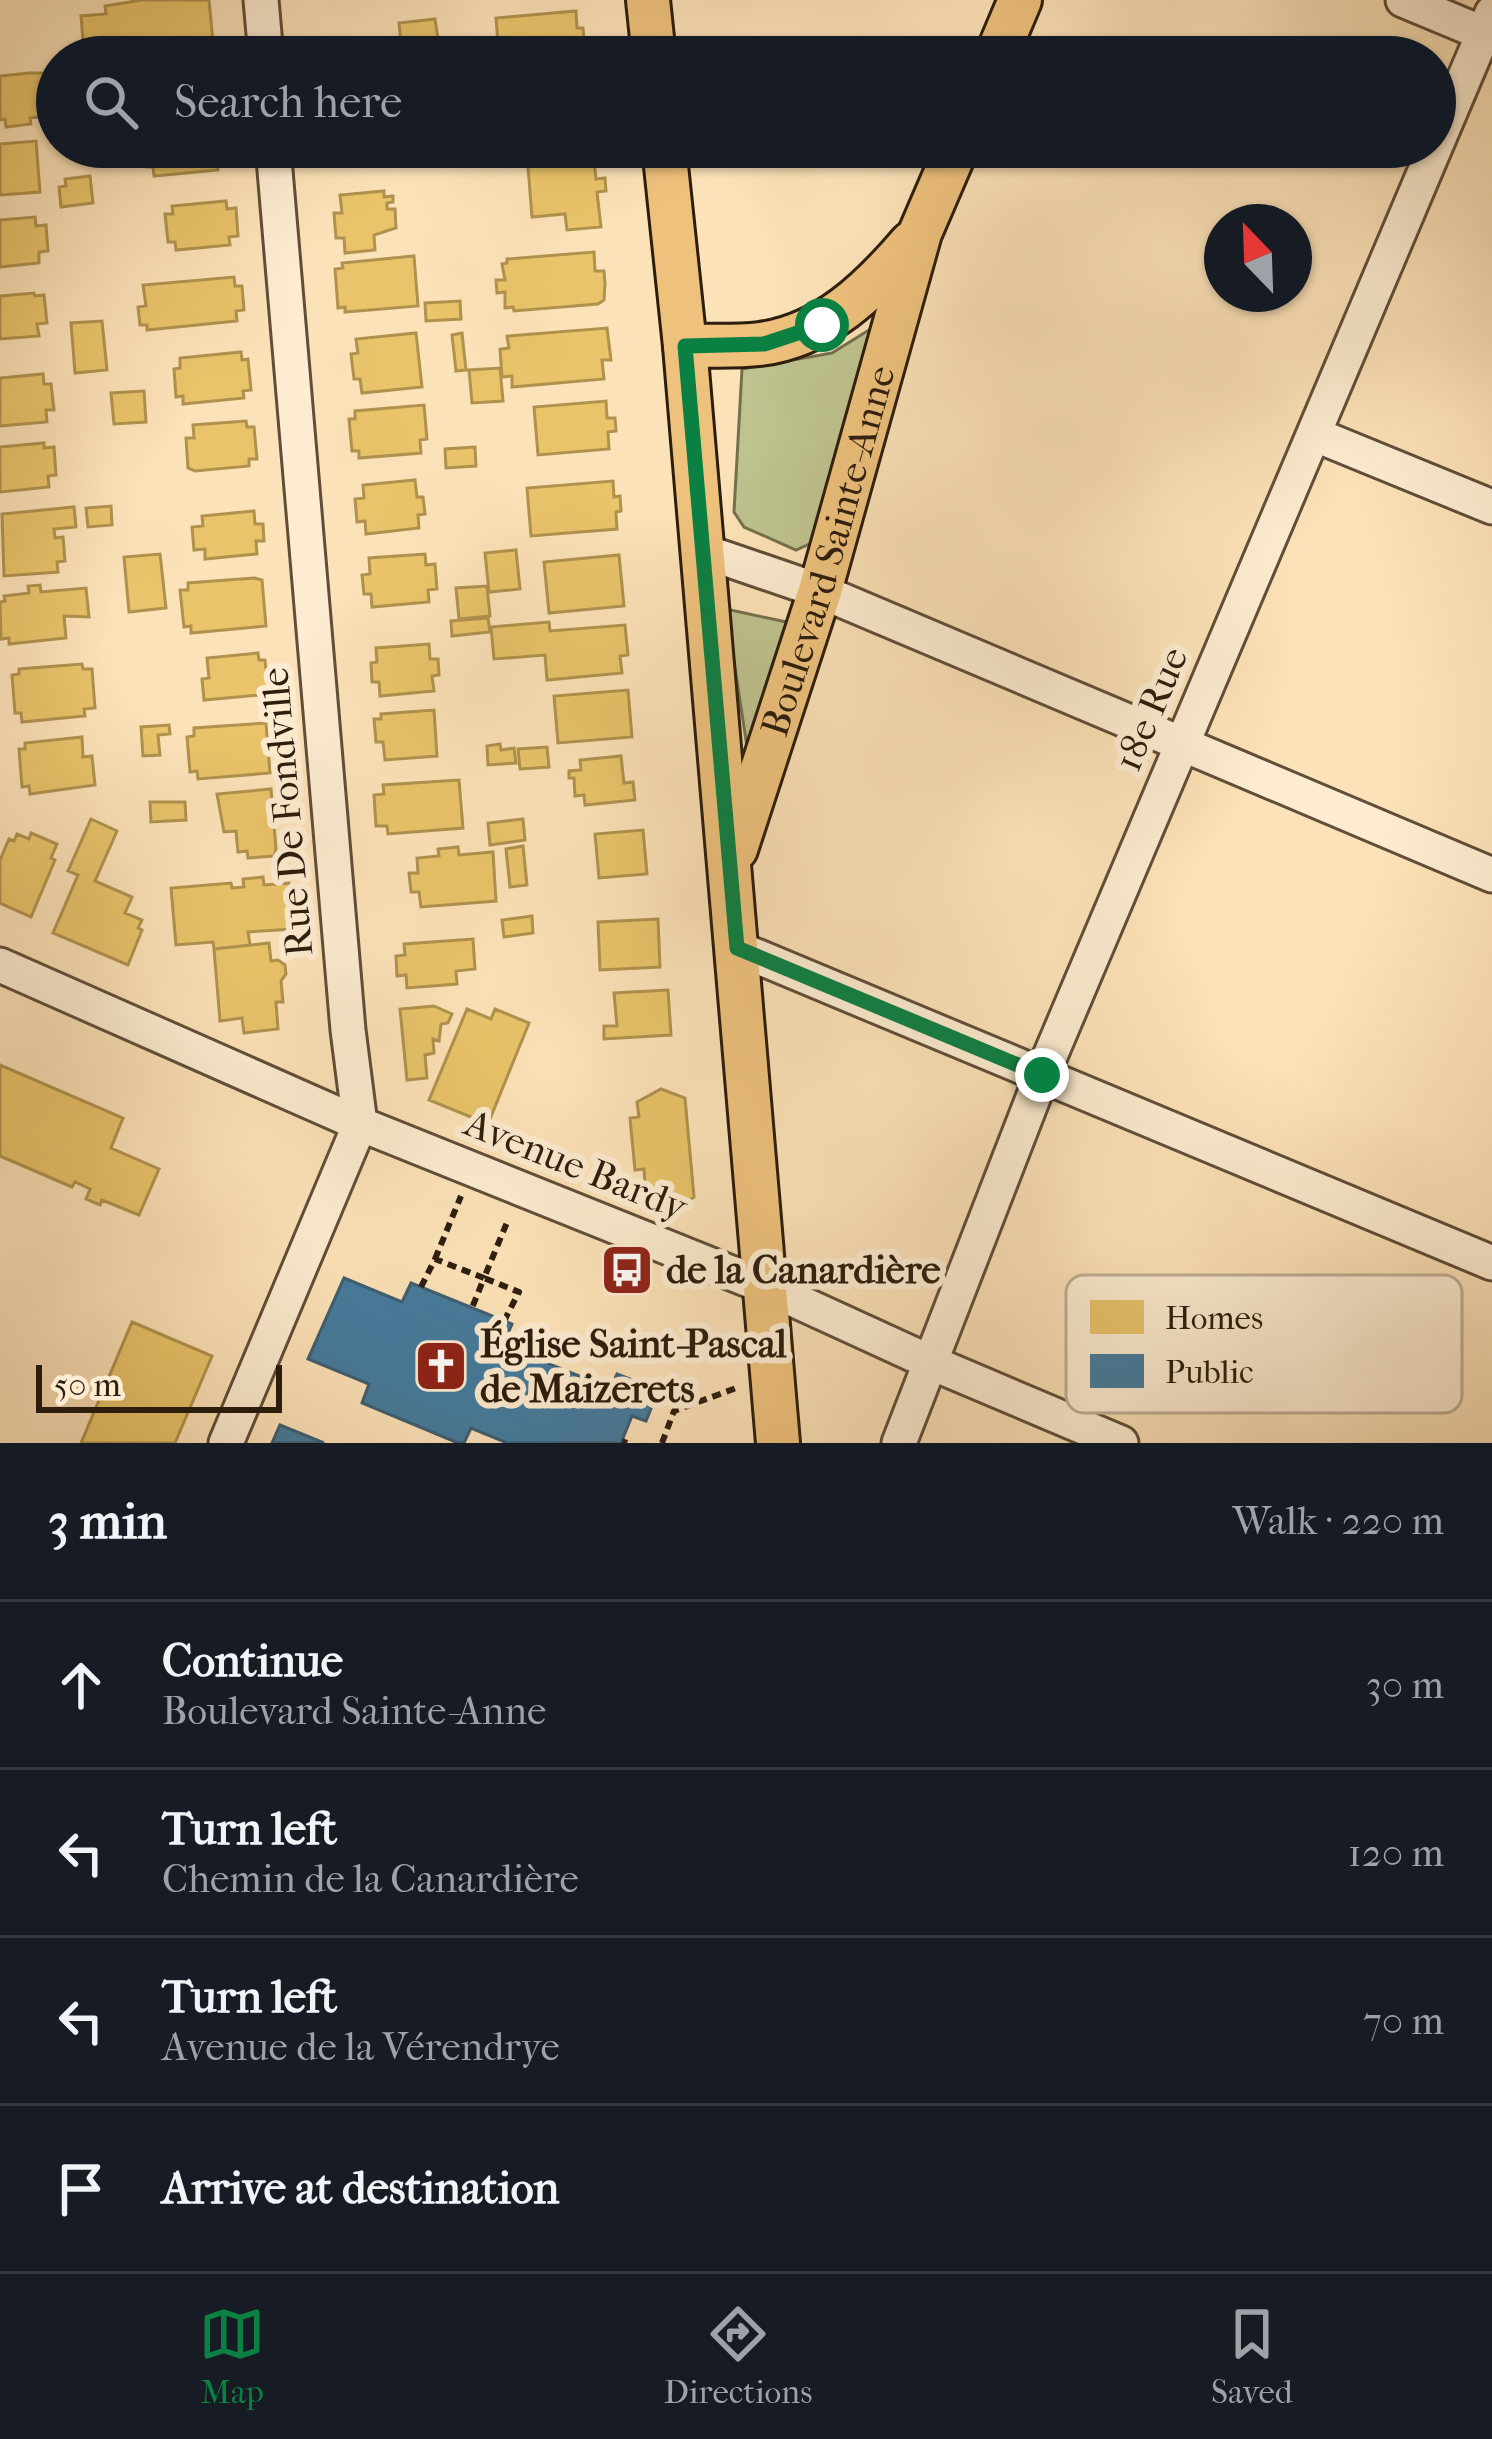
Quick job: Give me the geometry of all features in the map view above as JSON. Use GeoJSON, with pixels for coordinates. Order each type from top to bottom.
{"type":"FeatureCollection","features":[{"type":"Feature","properties":{"kind":"main road"},"geometry":{"type":"LineString","coordinates":[[648,0],[652,36]]}},
{"type":"Feature","properties":{"kind":"main road"},"geometry":{"type":"LineString","coordinates":[[1005,36],[1021,0]]}},
{"type":"Feature","properties":{"kind":"main road"},"geometry":{"type":"LineString","coordinates":[[666,168],[778,1443]]}},
{"type":"Feature","properties":{"kind":"main road","name":"Boulevard Sainte-Anne"},"geometry":{"type":"LineString","coordinates":[[730,869],[820,591],[920,233],[948,168]]}},
{"type":"Feature","properties":{"kind":"main road","name":"Boulevard Sainte-Anne"},"geometry":{"type":"LineString","coordinates":[[685,346],[764,344],[822,325],[875,285],[920,233]]}},
{"type":"Feature","properties":{"kind":"street"},"geometry":{"type":"LineString","coordinates":[[261,0],[264,36]]}},
{"type":"Feature","properties":{"kind":"street"},"geometry":{"type":"LineString","coordinates":[[1403,0],[1489,28]]}},
{"type":"Feature","properties":{"kind":"street","name":"18e Rue"},"geometry":{"type":"LineString","coordinates":[[1456,106],[1489,28]]}},
{"type":"Feature","properties":{"kind":"street","name":"Rue De Fondville"},"geometry":{"type":"LineString","coordinates":[[275,168],[348,1030],[360,1124]]}},
{"type":"Feature","properties":{"kind":"street","name":"18e Rue"},"geometry":{"type":"LineString","coordinates":[[899,1443],[1042,1075],[1429,168]]}},
{"type":"Feature","properties":{"kind":"street"},"geometry":{"type":"LineString","coordinates":[[1316,435],[1492,507]]}},
{"type":"Feature","properties":{"kind":"street"},"geometry":{"type":"LineString","coordinates":[[703,551],[820,591],[1492,875]]}},
{"type":"Feature","properties":{"kind":"street"},"geometry":{"type":"LineString","coordinates":[[737,948],[1492,1263]]}},
{"type":"Feature","properties":{"kind":"street","name":"Avenue Bardy"},"geometry":{"type":"LineString","coordinates":[[0,964],[360,1124],[766,1287],[932,1364],[1121,1443]]}},
{"type":"Feature","properties":{"kind":"street"},"geometry":{"type":"LineString","coordinates":[[226,1443],[360,1124]]}},
{"type":"Feature","properties":{"kind":"path"},"geometry":{"type":"LineString","coordinates":[[421,1287],[472,1169]]}},
{"type":"Feature","properties":{"kind":"path"},"geometry":{"type":"LineString","coordinates":[[472,1308],[521,1189]]}},
{"type":"Feature","properties":{"kind":"path"},"geometry":{"type":"LineString","coordinates":[[434,1259],[519,1292],[505,1321]]}},
{"type":"Feature","properties":{"kind":"path"},"geometry":{"type":"LineString","coordinates":[[662,1443],[674,1411],[773,1375]]}},
{"type":"Feature","properties":{"kind":"green space"},"geometry":{"type":"Polygon","coordinates":[[[877,325],[816,541],[796,550],[744,527],[734,512],[742,369],[832,353],[877,325]]]}},
{"type":"Feature","properties":{"kind":"green space"},"geometry":{"type":"Polygon","coordinates":[[[726,609],[791,623],[753,786],[726,609]]]}},
{"type":"Feature","properties":{"kind":"building: Homes"},"geometry":{"type":"Polygon","coordinates":[[[142,0],[209,0],[212,36],[83,36],[81,16],[106,14],[105,6],[142,0]]]}},
{"type":"Feature","properties":{"kind":"building: Homes"},"geometry":{"type":"Polygon","coordinates":[[[576,11],[577,28],[583,28],[584,36],[497,36],[496,18],[576,11]]]}},
{"type":"Feature","properties":{"kind":"building: Homes"},"geometry":{"type":"Polygon","coordinates":[[[435,19],[438,36],[400,36],[399,23],[435,19]]]}},
{"type":"Feature","properties":{"kind":"building: Homes"},"geometry":{"type":"Polygon","coordinates":[[[36,73],[36,117],[30,118],[31,124],[6,127],[5,119],[0,120],[0,76],[36,73]]]}},
{"type":"Feature","properties":{"kind":"building: Homes"},"geometry":{"type":"Polygon","coordinates":[[[36,141],[40,192],[0,195],[0,144],[36,141]]]}},
{"type":"Feature","properties":{"kind":"building: Homes"},"geometry":{"type":"Polygon","coordinates":[[[153,168],[218,168],[218,170],[154,176],[153,168]]]}},
{"type":"Feature","properties":{"kind":"building: Homes"},"geometry":{"type":"Polygon","coordinates":[[[528,168],[595,168],[596,179],[605,178],[606,191],[597,192],[601,227],[567,230],[565,214],[532,217],[528,168]]]}},
{"type":"Feature","properties":{"kind":"building: Homes"},"geometry":{"type":"Polygon","coordinates":[[[90,176],[93,203],[61,207],[59,187],[66,186],[65,179],[90,176]]]}},
{"type":"Feature","properties":{"kind":"building: Homes"},"geometry":{"type":"Polygon","coordinates":[[[384,191],[384,197],[393,196],[387,209],[395,209],[396,228],[374,235],[375,250],[345,253],[344,238],[336,238],[334,213],[342,213],[340,195],[384,191]]]}},
{"type":"Feature","properties":{"kind":"building: Homes"},"geometry":{"type":"Polygon","coordinates":[[[226,201],[227,209],[236,208],[238,236],[229,237],[230,245],[176,250],[175,242],[168,242],[165,214],[173,214],[172,206],[226,201]]]}},
{"type":"Feature","properties":{"kind":"building: Homes"},"geometry":{"type":"Polygon","coordinates":[[[35,217],[36,226],[46,225],[48,251],[39,252],[39,263],[0,267],[0,220],[35,217]]]}},
{"type":"Feature","properties":{"kind":"building: Homes"},"geometry":{"type":"Polygon","coordinates":[[[594,252],[595,271],[604,271],[605,284],[604,300],[598,304],[514,311],[505,308],[505,292],[497,293],[496,280],[505,280],[502,264],[507,259],[594,252]]]}},
{"type":"Feature","properties":{"kind":"building: Homes"},"geometry":{"type":"Polygon","coordinates":[[[414,256],[418,306],[345,312],[345,307],[338,308],[335,269],[343,268],[342,263],[414,256]]]}},
{"type":"Feature","properties":{"kind":"building: Homes"},"geometry":{"type":"Polygon","coordinates":[[[234,277],[235,286],[242,286],[244,310],[236,311],[237,321],[147,330],[147,325],[140,325],[138,307],[146,306],[143,285],[234,277]]]}},
{"type":"Feature","properties":{"kind":"building: Homes"},"geometry":{"type":"Polygon","coordinates":[[[44,295],[47,323],[37,324],[39,336],[0,339],[0,296],[44,295]]]}},
{"type":"Feature","properties":{"kind":"building: Homes"},"geometry":{"type":"Polygon","coordinates":[[[460,301],[461,319],[426,321],[425,303],[460,301]]]}},
{"type":"Feature","properties":{"kind":"building: Homes"},"geometry":{"type":"Polygon","coordinates":[[[102,321],[107,370],[75,373],[71,323],[102,321]]]}},
{"type":"Feature","properties":{"kind":"building: Homes"},"geometry":{"type":"Polygon","coordinates":[[[607,328],[611,360],[602,360],[604,379],[512,387],[512,376],[502,377],[500,349],[509,348],[507,336],[607,328]]]}},
{"type":"Feature","properties":{"kind":"building: Homes"},"geometry":{"type":"Polygon","coordinates":[[[416,333],[422,387],[362,393],[360,379],[354,379],[351,354],[358,353],[356,339],[416,333]]]}},
{"type":"Feature","properties":{"kind":"building: Homes"},"geometry":{"type":"Polygon","coordinates":[[[462,333],[466,370],[456,371],[452,335],[462,333]]]}},
{"type":"Feature","properties":{"kind":"building: Homes"},"geometry":{"type":"Polygon","coordinates":[[[241,352],[242,360],[248,359],[251,390],[243,391],[244,398],[183,404],[183,396],[176,397],[174,369],[180,368],[180,358],[241,352]]]}},
{"type":"Feature","properties":{"kind":"building: Homes"},"geometry":{"type":"Polygon","coordinates":[[[500,368],[503,401],[472,403],[469,370],[500,368]]]}},
{"type":"Feature","properties":{"kind":"building: Homes"},"geometry":{"type":"Polygon","coordinates":[[[43,374],[44,384],[51,384],[54,410],[46,410],[47,422],[0,426],[0,378],[43,374]]]}},
{"type":"Feature","properties":{"kind":"building: Homes"},"geometry":{"type":"Polygon","coordinates":[[[144,391],[146,422],[114,424],[111,393],[144,391]]]}},
{"type":"Feature","properties":{"kind":"building: Homes"},"geometry":{"type":"Polygon","coordinates":[[[606,401],[607,418],[615,418],[616,431],[608,432],[609,449],[538,455],[534,407],[606,401]]]}},
{"type":"Feature","properties":{"kind":"building: Homes"},"geometry":{"type":"Polygon","coordinates":[[[424,405],[427,439],[420,440],[421,453],[359,458],[359,451],[352,451],[349,419],[355,419],[355,411],[424,405]]]}},
{"type":"Feature","properties":{"kind":"building: Homes"},"geometry":{"type":"Polygon","coordinates":[[[246,421],[247,427],[254,427],[257,459],[249,459],[249,466],[188,468],[186,438],[194,438],[193,425],[246,421]]]}},
{"type":"Feature","properties":{"kind":"building: Homes"},"geometry":{"type":"Polygon","coordinates":[[[44,443],[44,448],[54,447],[56,475],[48,476],[49,487],[0,492],[0,447],[44,443]]]}},
{"type":"Feature","properties":{"kind":"building: Homes"},"geometry":{"type":"Polygon","coordinates":[[[475,447],[476,466],[446,468],[445,449],[475,447]]]}},
{"type":"Feature","properties":{"kind":"building: Homes"},"geometry":{"type":"Polygon","coordinates":[[[415,480],[425,514],[418,515],[419,528],[366,534],[365,521],[357,522],[355,499],[364,498],[363,485],[415,480]]]}},
{"type":"Feature","properties":{"kind":"building: Homes"},"geometry":{"type":"Polygon","coordinates":[[[613,481],[614,497],[620,496],[617,529],[531,536],[527,488],[613,481]]]}},
{"type":"Feature","properties":{"kind":"building: Homes"},"geometry":{"type":"Polygon","coordinates":[[[111,506],[112,525],[88,527],[86,508],[111,506]]]}},
{"type":"Feature","properties":{"kind":"building: Homes"},"geometry":{"type":"Polygon","coordinates":[[[74,507],[76,527],[54,529],[55,538],[63,537],[65,561],[57,562],[58,572],[4,576],[2,514],[74,507]]]}},
{"type":"Feature","properties":{"kind":"building: Homes"},"geometry":{"type":"Polygon","coordinates":[[[254,511],[255,524],[263,524],[264,541],[256,541],[257,554],[205,559],[205,549],[194,550],[192,527],[203,526],[202,516],[254,511]]]}},
{"type":"Feature","properties":{"kind":"building: Homes"},"geometry":{"type":"Polygon","coordinates":[[[516,550],[520,589],[489,592],[485,553],[516,550]]]}},
{"type":"Feature","properties":{"kind":"building: Homes"},"geometry":{"type":"Polygon","coordinates":[[[160,554],[166,608],[129,612],[124,557],[160,554]]]}},
{"type":"Feature","properties":{"kind":"building: Homes"},"geometry":{"type":"Polygon","coordinates":[[[425,554],[426,565],[435,564],[437,589],[428,590],[429,602],[372,607],[371,594],[364,594],[362,575],[370,574],[369,558],[425,554]]]}},
{"type":"Feature","properties":{"kind":"building: Homes"},"geometry":{"type":"Polygon","coordinates":[[[619,555],[624,606],[549,613],[544,562],[619,555]]]}},
{"type":"Feature","properties":{"kind":"building: Homes"},"geometry":{"type":"Polygon","coordinates":[[[262,580],[266,626],[191,633],[191,626],[184,627],[180,590],[188,590],[188,583],[262,580]]]}},
{"type":"Feature","properties":{"kind":"building: Homes"},"geometry":{"type":"Polygon","coordinates":[[[40,585],[41,592],[86,588],[89,617],[64,616],[66,638],[9,644],[9,638],[1,639],[0,602],[5,601],[4,596],[29,593],[28,586],[40,585]]]}},
{"type":"Feature","properties":{"kind":"building: Homes"},"geometry":{"type":"Polygon","coordinates":[[[487,586],[490,616],[459,619],[456,588],[487,586]]]}},
{"type":"Feature","properties":{"kind":"building: Homes"},"geometry":{"type":"Polygon","coordinates":[[[488,618],[490,632],[452,636],[451,621],[488,618]]]}},
{"type":"Feature","properties":{"kind":"building: Homes"},"geometry":{"type":"Polygon","coordinates":[[[549,622],[550,631],[625,625],[628,655],[620,656],[622,673],[547,680],[545,655],[494,659],[491,627],[549,622]]]}},
{"type":"Feature","properties":{"kind":"building: Homes"},"geometry":{"type":"Polygon","coordinates":[[[429,644],[430,659],[438,659],[439,675],[432,676],[434,691],[380,696],[379,682],[372,682],[376,648],[429,644]]]}},
{"type":"Feature","properties":{"kind":"building: Homes"},"geometry":{"type":"Polygon","coordinates":[[[258,653],[259,660],[265,660],[268,689],[260,690],[260,695],[204,700],[207,658],[258,653]]]}},
{"type":"Feature","properties":{"kind":"building: Homes"},"geometry":{"type":"Polygon","coordinates":[[[82,664],[83,669],[92,669],[95,708],[84,709],[85,716],[22,722],[21,713],[15,713],[12,675],[19,674],[19,669],[82,664]]]}},
{"type":"Feature","properties":{"kind":"building: Homes"},"geometry":{"type":"Polygon","coordinates":[[[628,690],[632,737],[558,743],[554,696],[628,690]]]}},
{"type":"Feature","properties":{"kind":"building: Homes"},"geometry":{"type":"Polygon","coordinates":[[[434,710],[437,756],[385,760],[383,742],[376,742],[374,719],[381,719],[381,714],[434,710]]]}},
{"type":"Feature","properties":{"kind":"building: Homes"},"geometry":{"type":"Polygon","coordinates":[[[266,723],[270,773],[198,779],[197,771],[190,772],[187,737],[194,736],[194,728],[266,723]]]}},
{"type":"Feature","properties":{"kind":"building: Homes"},"geometry":{"type":"Polygon","coordinates":[[[169,725],[170,734],[158,735],[160,755],[143,756],[141,727],[169,725]]]}},
{"type":"Feature","properties":{"kind":"building: Homes"},"geometry":{"type":"Polygon","coordinates":[[[82,737],[83,757],[92,756],[95,785],[30,794],[29,786],[22,787],[19,749],[25,749],[25,743],[82,737]]]}},
{"type":"Feature","properties":{"kind":"building: Homes"},"geometry":{"type":"Polygon","coordinates":[[[500,744],[501,750],[514,748],[516,763],[488,765],[487,746],[500,744]]]}},
{"type":"Feature","properties":{"kind":"building: Homes"},"geometry":{"type":"Polygon","coordinates":[[[547,747],[549,767],[520,769],[518,749],[547,747]]]}},
{"type":"Feature","properties":{"kind":"building: Homes"},"geometry":{"type":"Polygon","coordinates":[[[621,756],[624,783],[633,782],[635,800],[585,805],[584,795],[575,796],[569,771],[581,770],[580,760],[621,756]]]}},
{"type":"Feature","properties":{"kind":"building: Homes"},"geometry":{"type":"Polygon","coordinates":[[[459,780],[463,828],[388,834],[387,826],[376,826],[374,795],[384,794],[383,785],[459,780]]]}},
{"type":"Feature","properties":{"kind":"building: Homes"},"geometry":{"type":"Polygon","coordinates":[[[271,789],[274,856],[248,858],[247,851],[238,852],[236,831],[224,832],[217,794],[271,789]]]}},
{"type":"Feature","properties":{"kind":"building: Homes"},"geometry":{"type":"Polygon","coordinates":[[[150,802],[185,802],[186,820],[151,822],[150,802]]]}},
{"type":"Feature","properties":{"kind":"building: Homes"},"geometry":{"type":"Polygon","coordinates":[[[91,819],[117,831],[95,881],[132,897],[125,913],[142,920],[128,965],[53,933],[78,875],[68,871],[91,819]]]}},
{"type":"Feature","properties":{"kind":"building: Homes"},"geometry":{"type":"Polygon","coordinates":[[[523,819],[525,840],[490,845],[488,823],[523,819]]]}},
{"type":"Feature","properties":{"kind":"building: Homes"},"geometry":{"type":"Polygon","coordinates":[[[643,830],[647,874],[599,878],[595,834],[643,830]]]}},
{"type":"Feature","properties":{"kind":"building: Homes"},"geometry":{"type":"Polygon","coordinates":[[[31,833],[57,844],[31,917],[0,903],[0,860],[9,839],[14,841],[17,834],[29,839],[31,833]]]}},
{"type":"Feature","properties":{"kind":"building: Homes"},"geometry":{"type":"Polygon","coordinates":[[[523,846],[527,885],[510,887],[506,849],[523,846]]]}},
{"type":"Feature","properties":{"kind":"building: Homes"},"geometry":{"type":"Polygon","coordinates":[[[458,847],[459,855],[493,852],[496,901],[421,907],[419,892],[411,892],[409,873],[418,873],[417,858],[439,856],[438,849],[458,847]]]}},
{"type":"Feature","properties":{"kind":"building: Homes"},"geometry":{"type":"Polygon","coordinates":[[[263,877],[264,885],[289,883],[293,929],[248,932],[250,945],[214,949],[213,942],[176,945],[171,888],[231,883],[232,888],[244,887],[243,879],[263,877]]]}},
{"type":"Feature","properties":{"kind":"building: Homes"},"geometry":{"type":"Polygon","coordinates":[[[532,916],[533,933],[504,937],[502,920],[532,916]]]}},
{"type":"Feature","properties":{"kind":"building: Homes"},"geometry":{"type":"Polygon","coordinates":[[[658,919],[660,967],[600,970],[598,922],[658,919]]]}},
{"type":"Feature","properties":{"kind":"building: Homes"},"geometry":{"type":"Polygon","coordinates":[[[473,939],[475,969],[456,971],[457,984],[407,988],[406,975],[397,976],[396,956],[405,955],[404,944],[473,939]]]}},
{"type":"Feature","properties":{"kind":"building: Homes"},"geometry":{"type":"Polygon","coordinates":[[[269,943],[271,961],[285,965],[286,974],[281,981],[283,1002],[276,1002],[278,1029],[244,1033],[242,1018],[220,1021],[214,949],[269,943]]]}},
{"type":"Feature","properties":{"kind":"building: Homes"},"geometry":{"type":"Polygon","coordinates":[[[668,990],[671,1035],[604,1039],[604,1026],[617,1026],[614,993],[668,990]]]}},
{"type":"Feature","properties":{"kind":"building: Homes"},"geometry":{"type":"Polygon","coordinates":[[[434,1006],[452,1014],[448,1023],[441,1024],[439,1041],[433,1039],[434,1053],[425,1055],[427,1078],[407,1080],[400,1009],[434,1006]]]}},
{"type":"Feature","properties":{"kind":"building: Homes"},"geometry":{"type":"Polygon","coordinates":[[[467,1009],[491,1019],[495,1009],[529,1023],[488,1124],[429,1100],[467,1009]]]}},
{"type":"Feature","properties":{"kind":"building: Homes"},"geometry":{"type":"Polygon","coordinates":[[[0,1065],[123,1118],[111,1148],[159,1169],[139,1215],[102,1200],[100,1205],[86,1199],[90,1189],[75,1182],[72,1187],[0,1156],[0,1065]]]}},
{"type":"Feature","properties":{"kind":"building: Homes"},"geometry":{"type":"Polygon","coordinates":[[[661,1089],[685,1098],[694,1197],[671,1212],[646,1202],[644,1169],[635,1170],[630,1118],[639,1117],[637,1102],[661,1089]]]}},
{"type":"Feature","properties":{"kind":"building: Homes"},"geometry":{"type":"Polygon","coordinates":[[[132,1322],[212,1356],[175,1443],[81,1443],[132,1322]]]}},
{"type":"Feature","properties":{"kind":"building: Public","name":"Église Saint-Pascal de Maizerets"},"geometry":{"type":"Polygon","coordinates":[[[344,1278],[402,1302],[411,1283],[512,1324],[503,1345],[611,1389],[617,1374],[643,1384],[637,1400],[652,1406],[646,1421],[632,1416],[621,1443],[507,1443],[471,1428],[464,1443],[458,1443],[362,1403],[369,1384],[308,1359],[344,1278]]]}},
{"type":"Feature","properties":{"kind":"building: Public"},"geometry":{"type":"Polygon","coordinates":[[[280,1425],[324,1443],[272,1443],[280,1425]]]}},
{"type":"Feature","properties":{"kind":"place","name":"de la Canardière"},"geometry":{"type":"Point","coordinates":[627,1270]}},
{"type":"Feature","properties":{"kind":"place","name":"Église Saint-Pascal de Maizerets"},"geometry":{"type":"Point","coordinates":[441,1366]}},
{"type":"Feature","properties":{"kind":"route"},"geometry":{"type":"LineString","coordinates":[[822,325],[764,344],[685,346],[737,948],[1042,1075]]}}]}
